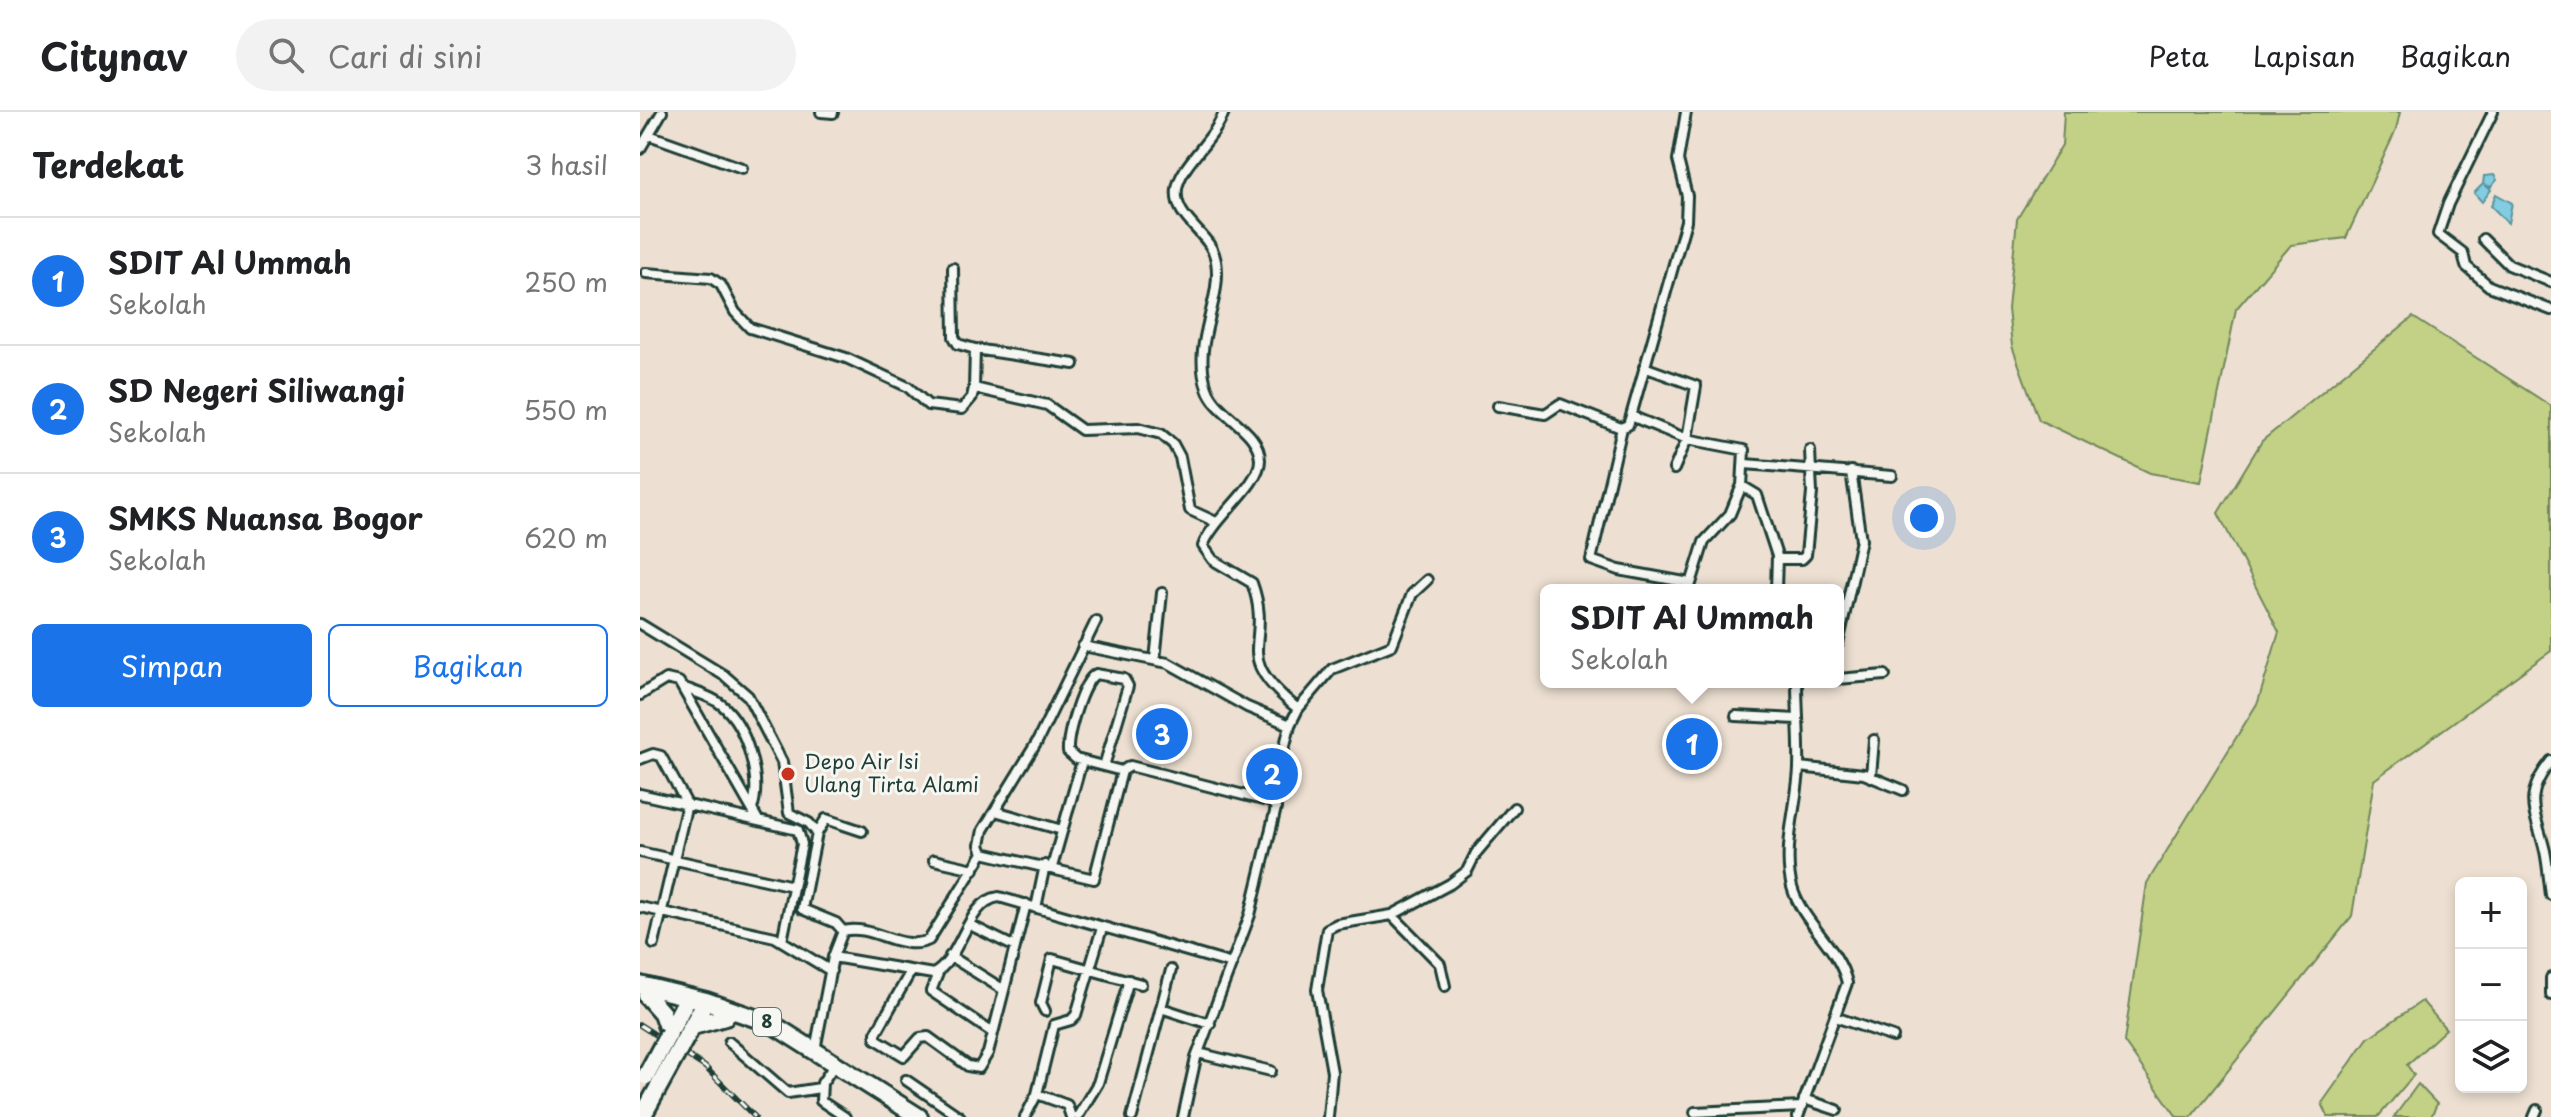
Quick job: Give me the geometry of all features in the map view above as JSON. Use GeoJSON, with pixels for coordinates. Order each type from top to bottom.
{"type":"FeatureCollection","features":[{"type":"Feature","properties":{"kind":"highway","name":"8"},"geometry":{"type":"LineString","coordinates":[[642,992],[772,1024],[919,1117]]}},
{"type":"Feature","properties":{"kind":"highway"},"geometry":{"type":"LineString","coordinates":[[642,992],[662,1013],[669,1033]]}},
{"type":"Feature","properties":{"kind":"highway"},"geometry":{"type":"LineString","coordinates":[[640,1088],[686,1001]]}},
{"type":"Feature","properties":{"kind":"highway","name":"8"},"geometry":{"type":"LineString","coordinates":[[704,1006],[822,1056]]}},
{"type":"Feature","properties":{"kind":"highway"},"geometry":{"type":"LineString","coordinates":[[642,1117],[704,1006]]}},
{"type":"Feature","properties":{"kind":"highway"},"geometry":{"type":"LineString","coordinates":[[690,1031],[725,1017]]}},
{"type":"Feature","properties":{"kind":"street"},"geometry":{"type":"LineString","coordinates":[[640,149],[662,112]]}},
{"type":"Feature","properties":{"kind":"street"},"geometry":{"type":"LineString","coordinates":[[821,112],[833,113]]}},
{"type":"Feature","properties":{"kind":"street"},"geometry":{"type":"LineString","coordinates":[[1224,112],[1214,136],[1181,176],[1176,194],[1180,211],[1206,236],[1216,264],[1217,289],[1205,328],[1206,387],[1214,401],[1254,443],[1260,460],[1257,475],[1216,522],[1204,550],[1213,560],[1252,583],[1258,610],[1256,662],[1272,688],[1298,709]]}},
{"type":"Feature","properties":{"kind":"street"},"geometry":{"type":"LineString","coordinates":[[1498,406],[1545,414],[1560,404],[1622,428],[1628,425],[1686,221],[1686,190],[1678,163],[1686,112]]}},
{"type":"Feature","properties":{"kind":"street"},"geometry":{"type":"LineString","coordinates":[[2493,112],[2448,204],[2438,234],[2463,253],[2465,264],[2489,286],[2551,310]]}},
{"type":"Feature","properties":{"kind":"street"},"geometry":{"type":"LineString","coordinates":[[649,135],[742,168]]}},
{"type":"Feature","properties":{"kind":"street"},"geometry":{"type":"LineString","coordinates":[[2483,239],[2509,265],[2551,282]]}},
{"type":"Feature","properties":{"kind":"street"},"geometry":{"type":"LineString","coordinates":[[953,268],[955,341],[975,349],[1074,364]]}},
{"type":"Feature","properties":{"kind":"street"},"geometry":{"type":"LineString","coordinates":[[646,273],[711,278],[721,285],[735,312],[750,328],[846,358],[908,387],[928,405],[962,409],[970,401],[974,388],[975,349]]}},
{"type":"Feature","properties":{"kind":"street"},"geometry":{"type":"LineString","coordinates":[[1644,367],[1696,386],[1687,439],[1674,469]]}},
{"type":"Feature","properties":{"kind":"street"},"geometry":{"type":"LineString","coordinates":[[974,388],[1047,405],[1082,430],[1138,428],[1161,434],[1173,444],[1180,457],[1190,510],[1216,522]]}},
{"type":"Feature","properties":{"kind":"street"},"geometry":{"type":"LineString","coordinates":[[1631,416],[1687,439],[1743,449],[1745,464],[1742,485],[1730,514],[1704,542],[1690,584]]}},
{"type":"Feature","properties":{"kind":"street"},"geometry":{"type":"LineString","coordinates":[[1622,428],[1591,560],[1680,584]]}},
{"type":"Feature","properties":{"kind":"street"},"geometry":{"type":"LineString","coordinates":[[1777,559],[1802,559],[1806,555],[1810,450]]}},
{"type":"Feature","properties":{"kind":"street"},"geometry":{"type":"LineString","coordinates":[[1745,464],[1892,476]]}},
{"type":"Feature","properties":{"kind":"street"},"geometry":{"type":"LineString","coordinates":[[1844,617],[1861,540],[1851,471]]}},
{"type":"Feature","properties":{"kind":"street"},"geometry":{"type":"LineString","coordinates":[[1742,485],[1757,495],[1777,559],[1776,584]]}},
{"type":"Feature","properties":{"kind":"street"},"geometry":{"type":"LineString","coordinates":[[1271,802],[1290,725],[1298,709],[1332,669],[1392,645],[1412,594],[1427,580]]}},
{"type":"Feature","properties":{"kind":"street"},"geometry":{"type":"LineString","coordinates":[[1155,660],[1162,593]]}},
{"type":"Feature","properties":{"kind":"street"},"geometry":{"type":"LineString","coordinates":[[843,931],[859,930],[919,944],[929,940],[983,853],[981,836],[1037,742],[1096,621]]}},
{"type":"Feature","properties":{"kind":"street"},"geometry":{"type":"LineString","coordinates":[[640,624],[741,687],[782,762],[789,813],[811,825],[817,834]]}},
{"type":"Feature","properties":{"kind":"street"},"geometry":{"type":"LineString","coordinates":[[1083,646],[1155,660],[1184,670],[1247,707],[1290,725]]}},
{"type":"Feature","properties":{"kind":"street"},"geometry":{"type":"LineString","coordinates":[[1104,766],[1128,690],[1125,681],[1096,674],[1087,681],[1068,743],[1070,755],[1082,761],[1122,771]]}},
{"type":"Feature","properties":{"kind":"street"},"geometry":{"type":"LineString","coordinates":[[1844,678],[1885,675]]}},
{"type":"Feature","properties":{"kind":"street"},"geometry":{"type":"LineString","coordinates":[[640,695],[670,678],[682,687],[720,704],[731,717],[755,767],[757,792],[752,809]]}},
{"type":"Feature","properties":{"kind":"street"},"geometry":{"type":"LineString","coordinates":[[682,687],[758,820]]}},
{"type":"Feature","properties":{"kind":"street"},"geometry":{"type":"LineString","coordinates":[[1797,688],[1799,767],[1793,811],[1791,882],[1802,912],[1846,979],[1845,993],[1798,1117]]}},
{"type":"Feature","properties":{"kind":"street"},"geometry":{"type":"LineString","coordinates":[[1736,716],[1797,719]]}},
{"type":"Feature","properties":{"kind":"street"},"geometry":{"type":"LineString","coordinates":[[1871,776],[1874,740]]}},
{"type":"Feature","properties":{"kind":"street"},"geometry":{"type":"LineString","coordinates":[[640,759],[653,754],[661,756],[687,804],[654,944]]}},
{"type":"Feature","properties":{"kind":"street"},"geometry":{"type":"LineString","coordinates":[[1036,908],[1082,761]]}},
{"type":"Feature","properties":{"kind":"street"},"geometry":{"type":"LineString","coordinates":[[2551,761],[2536,786],[2533,809],[2545,850],[2551,895]]}},
{"type":"Feature","properties":{"kind":"street"},"geometry":{"type":"LineString","coordinates":[[983,853],[1094,879],[1122,771],[1130,766],[1271,802],[1276,808],[1250,915],[1198,1053],[1183,1117]]}},
{"type":"Feature","properties":{"kind":"street"},"geometry":{"type":"LineString","coordinates":[[1799,767],[1871,776],[1903,790]]}},
{"type":"Feature","properties":{"kind":"street"},"geometry":{"type":"LineString","coordinates":[[640,794],[793,827],[802,837]]}},
{"type":"Feature","properties":{"kind":"street"},"geometry":{"type":"LineString","coordinates":[[1328,1117],[1332,1072],[1317,990],[1325,933],[1333,925],[1392,915],[1460,878],[1514,808]]}},
{"type":"Feature","properties":{"kind":"street"},"geometry":{"type":"LineString","coordinates":[[995,811],[1062,830]]}},
{"type":"Feature","properties":{"kind":"street"},"geometry":{"type":"LineString","coordinates":[[843,931],[836,923],[802,909],[817,834],[826,819],[862,831]]}},
{"type":"Feature","properties":{"kind":"street"},"geometry":{"type":"LineString","coordinates":[[802,837],[817,834]]}},
{"type":"Feature","properties":{"kind":"street"},"geometry":{"type":"LineString","coordinates":[[782,941],[802,837]]}},
{"type":"Feature","properties":{"kind":"street"},"geometry":{"type":"LineString","coordinates":[[640,852],[793,886]]}},
{"type":"Feature","properties":{"kind":"street"},"geometry":{"type":"LineString","coordinates":[[934,860],[974,869]]}},
{"type":"Feature","properties":{"kind":"street"},"geometry":{"type":"LineString","coordinates":[[993,1033],[931,991],[939,971],[989,899],[1005,898],[1232,964]]}},
{"type":"Feature","properties":{"kind":"street"},"geometry":{"type":"LineString","coordinates":[[911,971],[876,1033],[876,1039],[904,1056],[920,1038],[928,1037],[977,1069],[985,1062],[1026,904]]}},
{"type":"Feature","properties":{"kind":"street"},"geometry":{"type":"LineString","coordinates":[[640,907],[782,941],[831,971]]}},
{"type":"Feature","properties":{"kind":"street"},"geometry":{"type":"LineString","coordinates":[[1392,915],[1440,964],[1445,986]]}},
{"type":"Feature","properties":{"kind":"street"},"geometry":{"type":"LineString","coordinates":[[970,925],[1015,947]]}},
{"type":"Feature","properties":{"kind":"street"},"geometry":{"type":"LineString","coordinates":[[1025,1117],[1037,1094],[1054,1025],[1075,1017],[1102,928]]}},
{"type":"Feature","properties":{"kind":"street"},"geometry":{"type":"LineString","coordinates":[[843,931],[833,957],[820,1088],[821,1101],[826,1107],[845,1117]]}},
{"type":"Feature","properties":{"kind":"street"},"geometry":{"type":"LineString","coordinates":[[950,956],[1004,990]]}},
{"type":"Feature","properties":{"kind":"street"},"geometry":{"type":"LineString","coordinates":[[833,957],[933,974],[939,971]]}},
{"type":"Feature","properties":{"kind":"street"},"geometry":{"type":"LineString","coordinates":[[1045,1011],[1041,1003],[1050,960],[1141,984]]}},
{"type":"Feature","properties":{"kind":"street"},"geometry":{"type":"LineString","coordinates":[[1132,1117],[1171,970]]}},
{"type":"Feature","properties":{"kind":"street"},"geometry":{"type":"LineString","coordinates":[[2551,978],[2551,995]]}},
{"type":"Feature","properties":{"kind":"street"},"geometry":{"type":"LineString","coordinates":[[1037,1094],[1067,1105],[1076,1116],[1098,1083],[1129,980]]}},
{"type":"Feature","properties":{"kind":"street"},"geometry":{"type":"LineString","coordinates":[[1161,1008],[1210,1024]]}},
{"type":"Feature","properties":{"kind":"street"},"geometry":{"type":"LineString","coordinates":[[1835,1017],[1893,1037]]}},
{"type":"Feature","properties":{"kind":"street"},"geometry":{"type":"LineString","coordinates":[[729,1042],[788,1093],[820,1088]]}},
{"type":"Feature","properties":{"kind":"street"},"geometry":{"type":"LineString","coordinates":[[1198,1053],[1271,1071]]}},
{"type":"Feature","properties":{"kind":"street"},"geometry":{"type":"LineString","coordinates":[[906,1080],[960,1117]]}},
{"type":"Feature","properties":{"kind":"street"},"geometry":{"type":"LineString","coordinates":[[1695,1112],[1803,1103],[1837,1110]]}},
{"type":"Feature","properties":{"kind":"green space"},"geometry":{"type":"Polygon","coordinates":[[[2064,112],[2400,112],[2396,130],[2346,238],[2291,245],[2236,309],[2201,482],[2150,473],[2039,420],[2012,346],[2008,309],[2017,219],[2062,145],[2064,112]]]}},
{"type":"Feature","properties":{"kind":"green space"},"geometry":{"type":"Polygon","coordinates":[[[2413,317],[2551,406],[2551,651],[2374,780],[2352,916],[2191,1117],[2177,1117],[2124,1042],[2147,883],[2258,702],[2279,632],[2218,513],[2262,441],[2413,317]]]}},
{"type":"Feature","properties":{"kind":"green space"},"geometry":{"type":"Polygon","coordinates":[[[2422,1001],[2446,1029],[2407,1065],[2414,1075],[2378,1117],[2328,1117],[2322,1103],[2368,1038],[2422,1001]]]}},
{"type":"Feature","properties":{"kind":"green space"},"geometry":{"type":"Polygon","coordinates":[[[2418,1084],[2437,1104],[2431,1117],[2394,1117],[2418,1084]]]}},
{"type":"Feature","properties":{"kind":"water"},"geometry":{"type":"Polygon","coordinates":[[[2494,175],[2497,180],[2491,187],[2485,185],[2491,190],[2482,202],[2474,193],[2483,184],[2484,176],[2494,175]]]}},
{"type":"Feature","properties":{"kind":"water"},"geometry":{"type":"Polygon","coordinates":[[[2496,194],[2512,203],[2508,223],[2491,206],[2496,194]]]}},
{"type":"Feature","properties":{"kind":"railway"},"geometry":{"type":"LineString","coordinates":[[640,1025],[705,1067],[755,1117]]}},
{"type":"Feature","properties":{"kind":"place","name":"SMKS Nuansa Bogor"},"geometry":{"type":"Point","coordinates":[1162,734]}},
{"type":"Feature","properties":{"kind":"place","name":"SDIT Al Ummah"},"geometry":{"type":"Point","coordinates":[1692,744]}},
{"type":"Feature","properties":{"kind":"place","name":"Depo Air Isi Ulang Tirta Alami"},"geometry":{"type":"Point","coordinates":[788,774]}},
{"type":"Feature","properties":{"kind":"place","name":"SD Negeri Siliwangi"},"geometry":{"type":"Point","coordinates":[1272,774]}}]}
